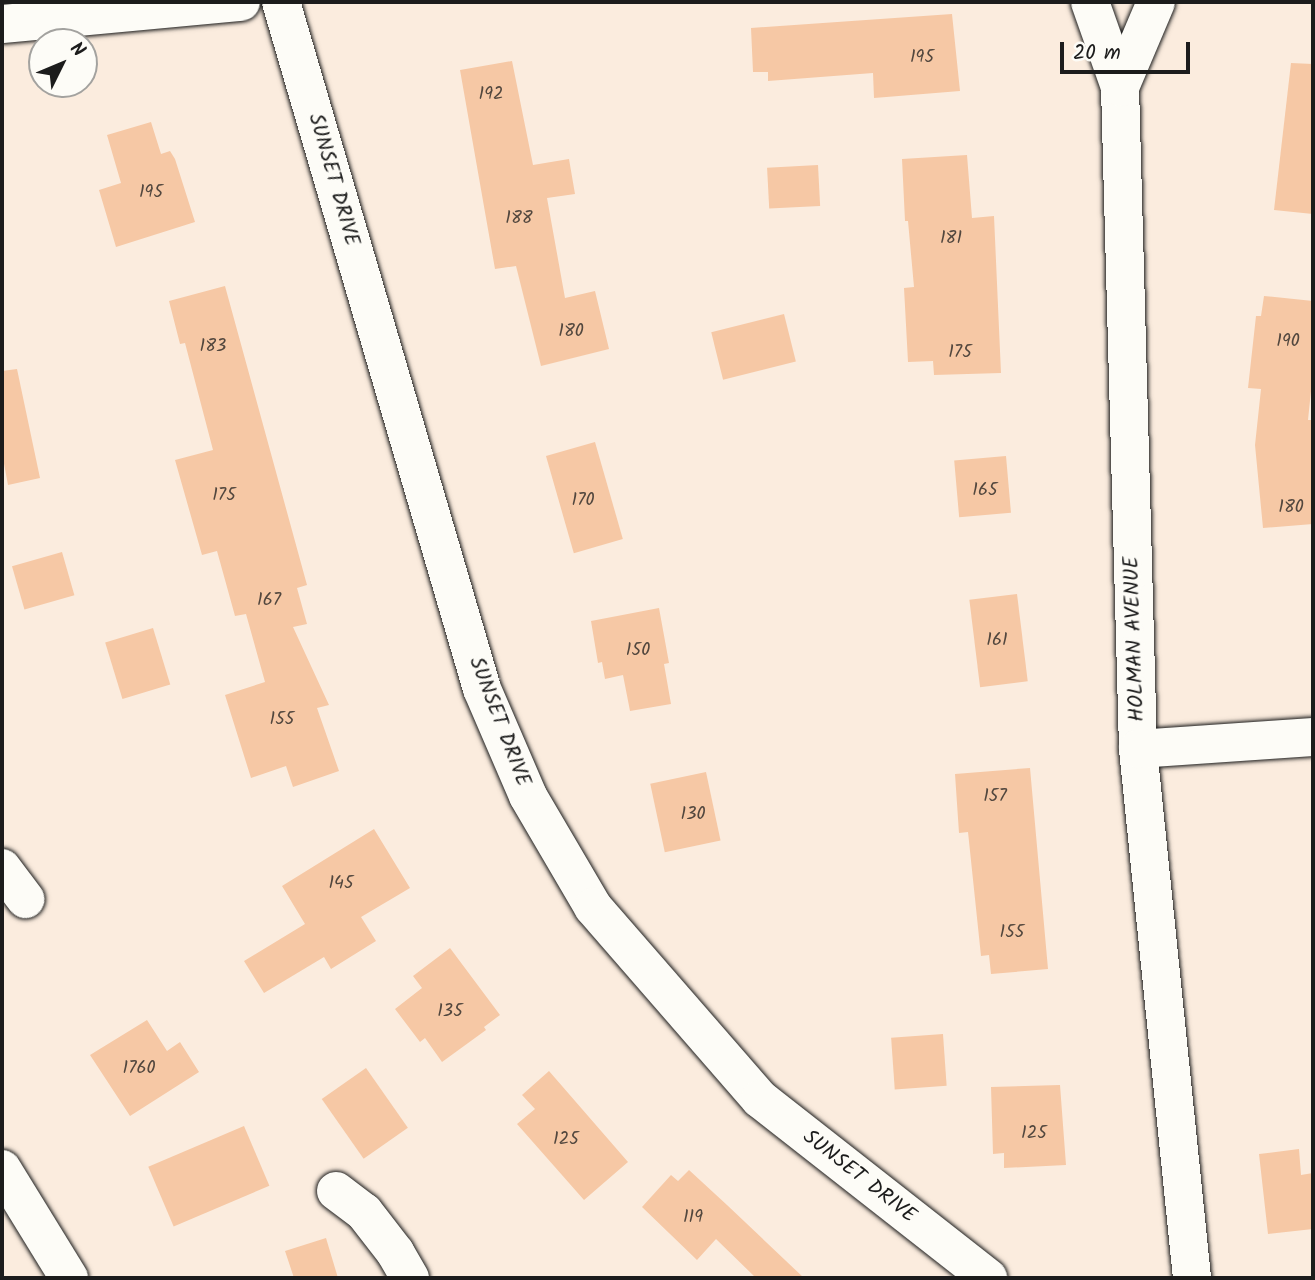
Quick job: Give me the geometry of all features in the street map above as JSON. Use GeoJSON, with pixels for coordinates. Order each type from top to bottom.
{"type":"FeatureCollection","features":[{"type":"Feature","properties":{"kind":"street"},"geometry":{"type":"LineString","coordinates":[[2,24],[241,2]]}},
{"type":"Feature","properties":{"kind":"street","name":"SUNSET DRIVE"},"geometry":{"type":"LineString","coordinates":[[281,2],[482,689],[528,796],[593,907],[760,1099],[988,1278]]}},
{"type":"Feature","properties":{"kind":"street","name":"HOLMAN AVENUE"},"geometry":{"type":"LineString","coordinates":[[1090,2],[1120,87],[1138,749],[1192,1278]]}},
{"type":"Feature","properties":{"kind":"street"},"geometry":{"type":"LineString","coordinates":[[1120,87],[1156,2]]}},
{"type":"Feature","properties":{"kind":"street"},"geometry":{"type":"LineString","coordinates":[[1138,749],[1313,737]]}},
{"type":"Feature","properties":{"kind":"street"},"geometry":{"type":"LineString","coordinates":[[2,867],[25,899]]}},
{"type":"Feature","properties":{"kind":"street"},"geometry":{"type":"LineString","coordinates":[[2,1169],[69,1278]]}},
{"type":"Feature","properties":{"kind":"street"},"geometry":{"type":"LineString","coordinates":[[336,1191],[364,1212],[396,1252],[410,1278]]}},
{"type":"Feature","properties":{"kind":"building"},"geometry":{"type":"Polygon","coordinates":[[[952,14],[960,91],[874,98],[873,73],[768,81],[768,72],[753,72],[751,28],[952,14]]]}},
{"type":"Feature","properties":{"kind":"building"},"geometry":{"type":"Polygon","coordinates":[[[512,61],[533,165],[569,159],[575,194],[547,198],[565,298],[595,291],[609,349],[541,366],[516,266],[495,269],[460,70],[512,61]]]}},
{"type":"Feature","properties":{"kind":"building"},"geometry":{"type":"Polygon","coordinates":[[[1291,63],[1313,64],[1313,214],[1274,210],[1291,63]]]}},
{"type":"Feature","properties":{"kind":"building"},"geometry":{"type":"Polygon","coordinates":[[[151,122],[161,154],[170,151],[175,159],[195,222],[116,247],[99,190],[121,183],[107,135],[151,122]]]}},
{"type":"Feature","properties":{"kind":"building"},"geometry":{"type":"Polygon","coordinates":[[[967,155],[972,218],[994,216],[1001,373],[934,375],[933,361],[908,362],[904,288],[914,287],[908,221],[905,221],[902,159],[967,155]]]}},
{"type":"Feature","properties":{"kind":"building"},"geometry":{"type":"Polygon","coordinates":[[[818,165],[820,206],[769,209],[767,168],[818,165]]]}},
{"type":"Feature","properties":{"kind":"building"},"geometry":{"type":"Polygon","coordinates":[[[225,286],[307,585],[297,588],[307,624],[293,627],[329,705],[317,708],[339,771],[293,787],[286,766],[251,778],[225,695],[265,682],[246,614],[235,616],[217,551],[202,555],[175,460],[213,450],[185,343],[180,344],[169,301],[225,286]]]}},
{"type":"Feature","properties":{"kind":"building"},"geometry":{"type":"Polygon","coordinates":[[[1264,296],[1313,301],[1313,372],[1308,420],[1313,420],[1313,524],[1263,528],[1255,445],[1261,389],[1248,388],[1256,316],[1261,316],[1264,296]]]}},
{"type":"Feature","properties":{"kind":"building"},"geometry":{"type":"Polygon","coordinates":[[[784,314],[796,362],[723,380],[711,332],[784,314]]]}},
{"type":"Feature","properties":{"kind":"building"},"geometry":{"type":"Polygon","coordinates":[[[17,369],[40,478],[8,485],[2,453],[2,371],[17,369]]]}},
{"type":"Feature","properties":{"kind":"building"},"geometry":{"type":"Polygon","coordinates":[[[595,442],[623,539],[574,553],[546,456],[595,442]]]}},
{"type":"Feature","properties":{"kind":"building"},"geometry":{"type":"Polygon","coordinates":[[[1006,456],[1011,513],[959,517],[954,461],[1006,456]]]}},
{"type":"Feature","properties":{"kind":"building"},"geometry":{"type":"Polygon","coordinates":[[[62,552],[74,595],[24,610],[12,566],[62,552]]]}},
{"type":"Feature","properties":{"kind":"building"},"geometry":{"type":"Polygon","coordinates":[[[1017,594],[1028,681],[980,687],[969,600],[1017,594]]]}},
{"type":"Feature","properties":{"kind":"building"},"geometry":{"type":"Polygon","coordinates":[[[659,608],[669,663],[664,664],[671,704],[630,711],[623,675],[605,679],[602,662],[598,663],[591,621],[659,608]]]}},
{"type":"Feature","properties":{"kind":"building"},"geometry":{"type":"Polygon","coordinates":[[[153,628],[170,684],[122,699],[105,643],[153,628]]]}},
{"type":"Feature","properties":{"kind":"building"},"geometry":{"type":"Polygon","coordinates":[[[1030,768],[1048,969],[991,974],[989,955],[981,956],[968,832],[959,833],[955,774],[1030,768]]]}},
{"type":"Feature","properties":{"kind":"building"},"geometry":{"type":"Polygon","coordinates":[[[706,772],[721,840],[665,852],[650,784],[706,772]]]}},
{"type":"Feature","properties":{"kind":"building"},"geometry":{"type":"Polygon","coordinates":[[[374,829],[410,888],[361,917],[376,941],[331,969],[324,957],[264,993],[244,961],[305,924],[282,886],[374,829]]]}},
{"type":"Feature","properties":{"kind":"building"},"geometry":{"type":"Polygon","coordinates":[[[450,948],[500,1015],[484,1027],[486,1030],[442,1062],[425,1038],[420,1042],[395,1009],[422,988],[413,976],[450,948]]]}},
{"type":"Feature","properties":{"kind":"building"},"geometry":{"type":"Polygon","coordinates":[[[147,1020],[167,1051],[180,1042],[199,1072],[130,1116],[90,1055],[147,1020]]]}},
{"type":"Feature","properties":{"kind":"building"},"geometry":{"type":"Polygon","coordinates":[[[943,1034],[947,1086],[895,1090],[891,1038],[943,1034]]]}},
{"type":"Feature","properties":{"kind":"building"},"geometry":{"type":"Polygon","coordinates":[[[366,1068],[408,1128],[364,1159],[322,1099],[366,1068]]]}},
{"type":"Feature","properties":{"kind":"building"},"geometry":{"type":"Polygon","coordinates":[[[549,1071],[628,1162],[584,1200],[517,1124],[535,1109],[522,1095],[549,1071]]]}},
{"type":"Feature","properties":{"kind":"building"},"geometry":{"type":"Polygon","coordinates":[[[1060,1085],[1066,1165],[1004,1168],[1004,1153],[993,1154],[991,1087],[1060,1085]]]}},
{"type":"Feature","properties":{"kind":"building"},"geometry":{"type":"Polygon","coordinates":[[[244,1126],[269,1186],[174,1226],[148,1167],[244,1126]]]}},
{"type":"Feature","properties":{"kind":"building"},"geometry":{"type":"Polygon","coordinates":[[[1299,1149],[1301,1175],[1313,1173],[1313,1229],[1268,1234],[1259,1154],[1299,1149]]]}},
{"type":"Feature","properties":{"kind":"building"},"geometry":{"type":"Polygon","coordinates":[[[689,1170],[804,1278],[756,1278],[716,1239],[697,1260],[642,1207],[671,1175],[678,1181],[689,1170]]]}},
{"type":"Feature","properties":{"kind":"building"},"geometry":{"type":"Polygon","coordinates":[[[326,1238],[338,1278],[294,1278],[285,1251],[326,1238]]]}}]}
